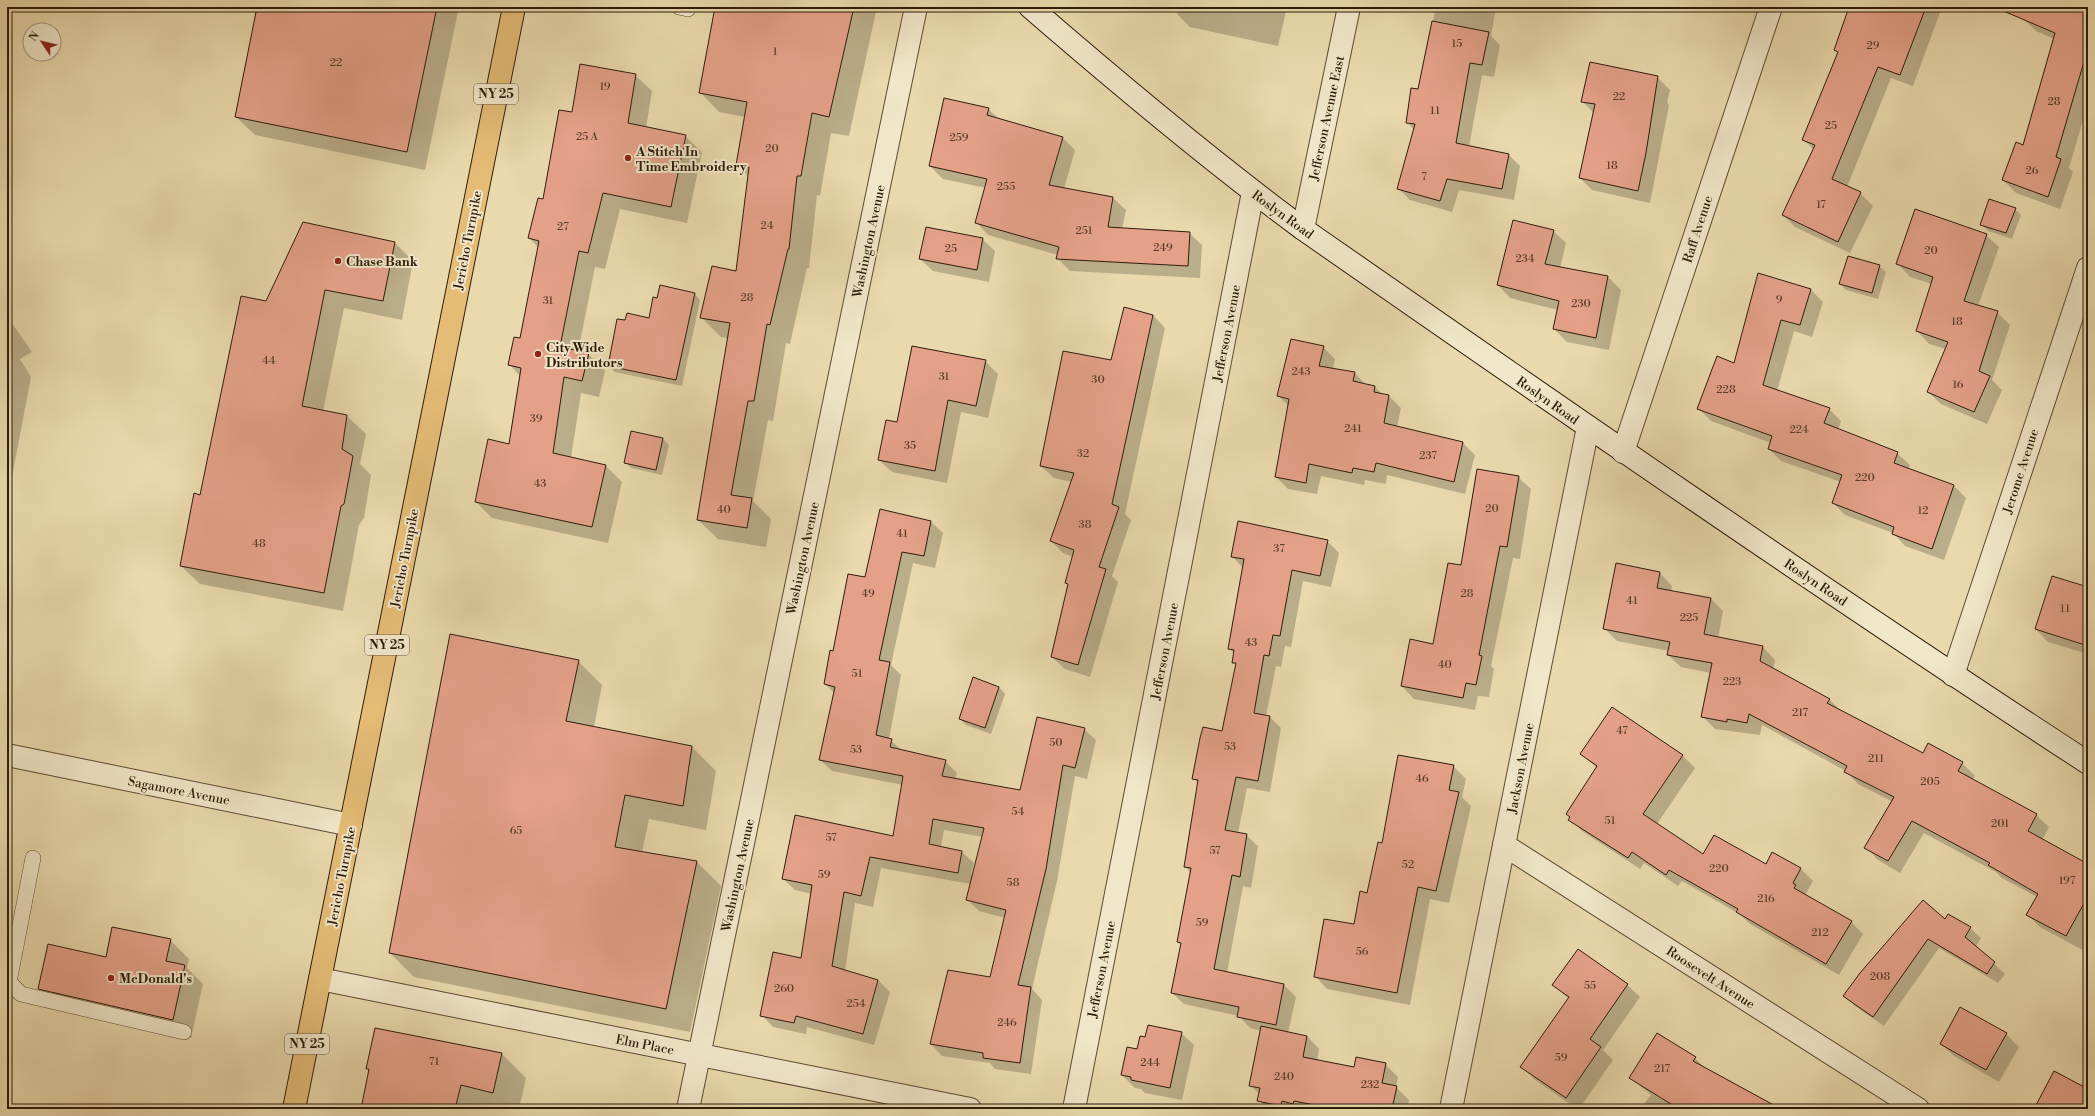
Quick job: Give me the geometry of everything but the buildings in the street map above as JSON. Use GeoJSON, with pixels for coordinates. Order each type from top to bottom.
{"type":"FeatureCollection","features":[{"type":"Feature","properties":{"kind":"main road","name":"Jericho Turnpike"},"geometry":{"type":"LineString","coordinates":[[294,1109],[514,7]]}},
{"type":"Feature","properties":{"kind":"street","name":"Washington Avenue"},"geometry":{"type":"LineString","coordinates":[[688,1109],[916,7]]}},
{"type":"Feature","properties":{"kind":"street","name":"Roslyn Road"},"geometry":{"type":"LineString","coordinates":[[1030,7],[1142,103],[1253,192],[1303,229],[1623,452],[1953,675],[2088,763]]}},
{"type":"Feature","properties":{"kind":"street","name":"Jefferson Avenue East"},"geometry":{"type":"LineString","coordinates":[[1303,229],[1349,7]]}},
{"type":"Feature","properties":{"kind":"street","name":"Raff Avenue"},"geometry":{"type":"LineString","coordinates":[[1623,452],[1771,7]]}},
{"type":"Feature","properties":{"kind":"street","name":"Jefferson Avenue"},"geometry":{"type":"LineString","coordinates":[[1074,1109],[1253,192]]}},
{"type":"Feature","properties":{"kind":"street","name":"Jerome Avenue"},"geometry":{"type":"LineString","coordinates":[[1953,675],[2088,268]]}},
{"type":"Feature","properties":{"kind":"street","name":"Jackson Avenue"},"geometry":{"type":"LineString","coordinates":[[1451,1109],[1588,427]]}},
{"type":"Feature","properties":{"kind":"street","name":"Sagamore Avenue"},"geometry":{"type":"LineString","coordinates":[[7,755],[351,825]]}},
{"type":"Feature","properties":{"kind":"street","name":"Roosevelt Avenue"},"geometry":{"type":"LineString","coordinates":[[1504,845],[1918,1109]]}},
{"type":"Feature","properties":{"kind":"street","name":"Elm Place"},"geometry":{"type":"LineString","coordinates":[[320,979],[970,1109]]}},
{"type":"Feature","properties":{"kind":"lane"},"geometry":{"type":"LineString","coordinates":[[678,7],[688,9],[688,7]]}},
{"type":"Feature","properties":{"kind":"lane"},"geometry":{"type":"LineString","coordinates":[[33,858],[9,982],[21,994],[184,1032]]}},
{"type":"Feature","properties":{"kind":"place","name":"A Stitch In Time Embroidery"},"geometry":{"type":"Point","coordinates":[628,158]}},
{"type":"Feature","properties":{"kind":"place","name":"Chase Bank"},"geometry":{"type":"Point","coordinates":[338,261]}},
{"type":"Feature","properties":{"kind":"place","name":"City Wide Distributors"},"geometry":{"type":"Point","coordinates":[538,354]}},
{"type":"Feature","properties":{"kind":"place","name":"McDonald's"},"geometry":{"type":"Point","coordinates":[111,978]}}]}
